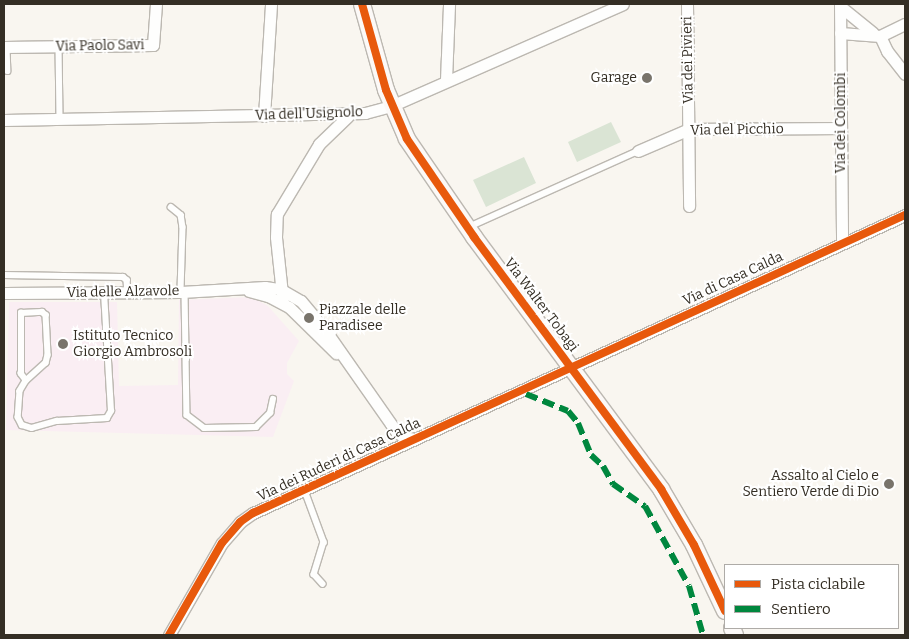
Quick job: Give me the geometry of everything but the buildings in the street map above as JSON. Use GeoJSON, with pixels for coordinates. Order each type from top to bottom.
{"type":"FeatureCollection","features":[{"type":"Feature","properties":{"kind":"street","name":"Via Paolo Savi"},"geometry":{"type":"LineString","coordinates":[[5,47],[153,45],[156,4]]}},
{"type":"Feature","properties":{"kind":"street"},"geometry":{"type":"LineString","coordinates":[[264,116],[271,4]]}},
{"type":"Feature","properties":{"kind":"street","name":"Via Walter Tobagi"},"geometry":{"type":"LineString","coordinates":[[362,4],[391,106],[411,146],[468,228],[668,500],[724,608]]}},
{"type":"Feature","properties":{"kind":"street"},"geometry":{"type":"LineString","coordinates":[[446,80],[449,4]]}},
{"type":"Feature","properties":{"kind":"street","name":"Via dell'Usignolo"},"geometry":{"type":"LineString","coordinates":[[4,120],[348,116],[391,106],[446,80],[622,4]]}},
{"type":"Feature","properties":{"kind":"street","name":"Via dei Pivieri"},"geometry":{"type":"LineString","coordinates":[[687,4],[689,206]]}},
{"type":"Feature","properties":{"kind":"street"},"geometry":{"type":"LineString","coordinates":[[840,6],[866,30],[880,36],[887,51],[905,74]]}},
{"type":"Feature","properties":{"kind":"street","name":"Via dei Colombi"},"geometry":{"type":"LineString","coordinates":[[840,6],[842,242]]}},
{"type":"Feature","properties":{"kind":"street"},"geometry":{"type":"LineString","coordinates":[[840,33],[880,36],[905,24]]}},
{"type":"Feature","properties":{"kind":"street"},"geometry":{"type":"LineString","coordinates":[[283,303],[284,290],[276,237],[277,214],[319,144],[348,116]]}},
{"type":"Feature","properties":{"kind":"street","name":"Via del Picchio"},"geometry":{"type":"LineString","coordinates":[[638,151],[689,129],[841,128]]}},
{"type":"Feature","properties":{"kind":"street","name":"Via di Casa Calda"},"geometry":{"type":"LineString","coordinates":[[571,367],[842,242],[905,215]]}},
{"type":"Feature","properties":{"kind":"street"},"geometry":{"type":"LineString","coordinates":[[242,290],[269,286],[284,290],[303,303],[326,332],[340,356],[397,432],[415,439]]}},
{"type":"Feature","properties":{"kind":"street"},"geometry":{"type":"LineString","coordinates":[[242,290],[283,303],[340,356]]}},
{"type":"Feature","properties":{"kind":"street","name":"Via delle Alzavole"},"geometry":{"type":"LineString","coordinates":[[4,294],[242,290]]}},
{"type":"Feature","properties":{"kind":"street","name":"Via dei Ruderi di Casa Calda"},"geometry":{"type":"LineString","coordinates":[[169,635],[218,549],[234,527],[253,513],[571,367]]}},
{"type":"Feature","properties":{"kind":"lane"},"geometry":{"type":"LineString","coordinates":[[59,46],[60,119]]}},
{"type":"Feature","properties":{"kind":"lane"},"geometry":{"type":"LineString","coordinates":[[5,47],[8,71]]}},
{"type":"Feature","properties":{"kind":"lane"},"geometry":{"type":"LineString","coordinates":[[468,228],[638,151]]}},
{"type":"Feature","properties":{"kind":"lane"},"geometry":{"type":"LineString","coordinates":[[171,207],[181,215],[183,227],[187,415],[204,428],[256,427],[270,413],[273,399]]}},
{"type":"Feature","properties":{"kind":"lane"},"geometry":{"type":"LineString","coordinates":[[4,275],[123,276],[128,284],[128,293]]}},
{"type":"Feature","properties":{"kind":"lane"},"geometry":{"type":"LineString","coordinates":[[26,381],[21,374],[22,314],[42,312],[46,315],[46,363],[26,381],[20,391],[18,418],[22,425],[32,428],[57,420],[107,418],[110,412],[104,293]]}},
{"type":"Feature","properties":{"kind":"lane"},"geometry":{"type":"LineString","coordinates":[[304,488],[324,542],[314,574],[323,584]]}},
{"type":"Feature","properties":{"kind":"shaded area"},"geometry":{"type":"Polygon","coordinates":[[[252,297],[268,306],[299,341],[287,363],[287,374],[294,381],[273,437],[6,430],[9,302],[117,302],[119,386],[178,385],[179,300],[252,297]]]}},
{"type":"Feature","properties":{"kind":"green space"},"geometry":{"type":"Polygon","coordinates":[[[611,122],[621,142],[577,162],[568,142],[611,122]]]}},
{"type":"Feature","properties":{"kind":"green space"},"geometry":{"type":"Polygon","coordinates":[[[524,157],[536,183],[486,207],[473,180],[524,157]]]}},
{"type":"Feature","properties":{"kind":"marked path"},"geometry":{"type":"LineString","coordinates":[[526,394],[568,411],[578,423],[591,455],[603,466],[613,484],[645,506],[689,586],[703,635]]}},
{"type":"Feature","properties":{"kind":"cycle path"},"geometry":{"type":"LineString","coordinates":[[362,4],[386,90],[407,139],[474,237],[661,489],[694,545],[724,609]]}},
{"type":"Feature","properties":{"kind":"cycle path"},"geometry":{"type":"LineString","coordinates":[[169,635],[222,543],[240,522],[253,513],[905,215]]}},
{"type":"Feature","properties":{"kind":"place","name":"Garage"},"geometry":{"type":"Point","coordinates":[647,78]}},
{"type":"Feature","properties":{"kind":"place","name":"Piazzale delle Paradisee"},"geometry":{"type":"Point","coordinates":[309,318]}},
{"type":"Feature","properties":{"kind":"place","name":"Istituto Tecnico Giorgio Ambrosoli"},"geometry":{"type":"Point","coordinates":[63,344]}},
{"type":"Feature","properties":{"kind":"place","name":"Assalto al Cielo e Sentiero Verde di Dio"},"geometry":{"type":"Point","coordinates":[889,484]}}]}
